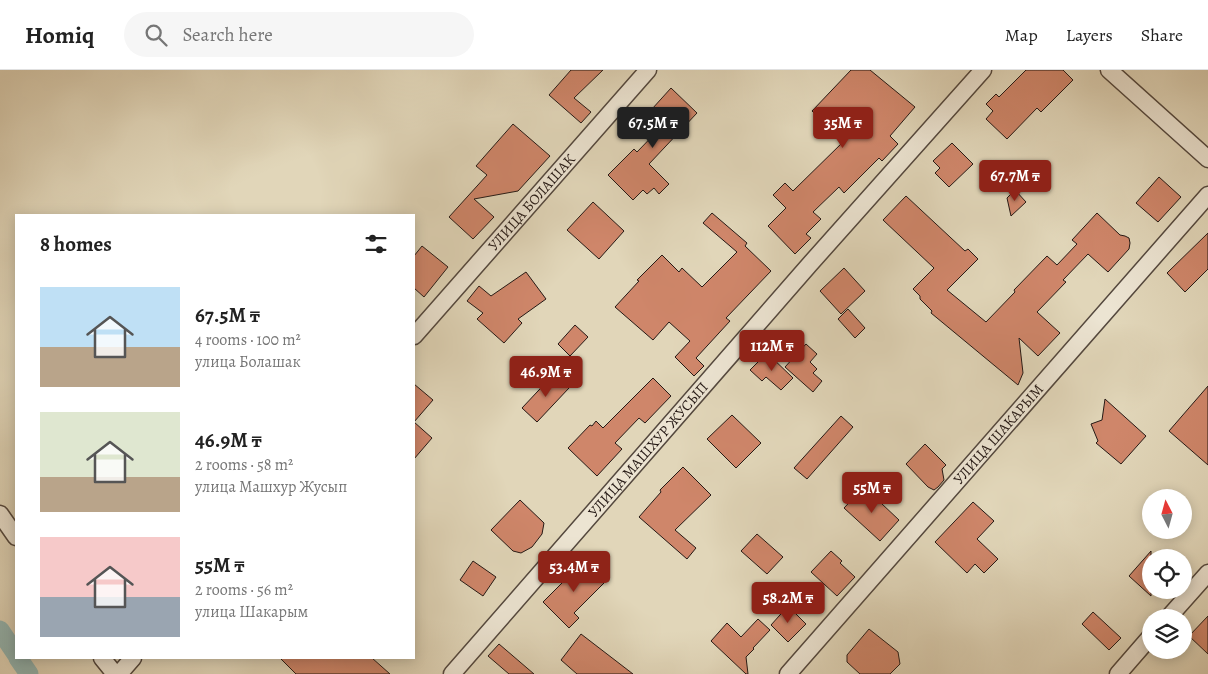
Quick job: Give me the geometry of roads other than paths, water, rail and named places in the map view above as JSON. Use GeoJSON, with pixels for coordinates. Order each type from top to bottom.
{"type":"FeatureCollection","features":[{"type":"Feature","properties":{"kind":"street","name":"УЛИЦА БОЛАШАК"},"geometry":{"type":"LineString","coordinates":[[415,335],[648,70]]}},
{"type":"Feature","properties":{"kind":"street","name":"УЛИЦА МАШХУР ЖУСЫП"},"geometry":{"type":"LineString","coordinates":[[452,674],[803,272],[983,70]]}},
{"type":"Feature","properties":{"kind":"street"},"geometry":{"type":"LineString","coordinates":[[1109,70],[1208,159]]}},
{"type":"Feature","properties":{"kind":"street","name":"УЛИЦА ШАКАРЫМ"},"geometry":{"type":"LineString","coordinates":[[788,674],[1208,195]]}},
{"type":"Feature","properties":{"kind":"street"},"geometry":{"type":"LineString","coordinates":[[0,514],[15,536]]}},
{"type":"Feature","properties":{"kind":"street"},"geometry":{"type":"LineString","coordinates":[[1176,609],[1208,573]]}},
{"type":"Feature","properties":{"kind":"street"},"geometry":{"type":"LineString","coordinates":[[1118,674],[1142,646]]}},
{"type":"Feature","properties":{"kind":"street"},"geometry":{"type":"LineString","coordinates":[[103,659],[115,674]]}},
{"type":"Feature","properties":{"kind":"street"},"geometry":{"type":"LineString","coordinates":[[119,674],[132,659]]}},
{"type":"Feature","properties":{"kind":"waterway"},"geometry":{"type":"LineString","coordinates":[[0,630],[15,652]]}},
{"type":"Feature","properties":{"kind":"waterway"},"geometry":{"type":"LineString","coordinates":[[19,659],[29,674]]}}]}
